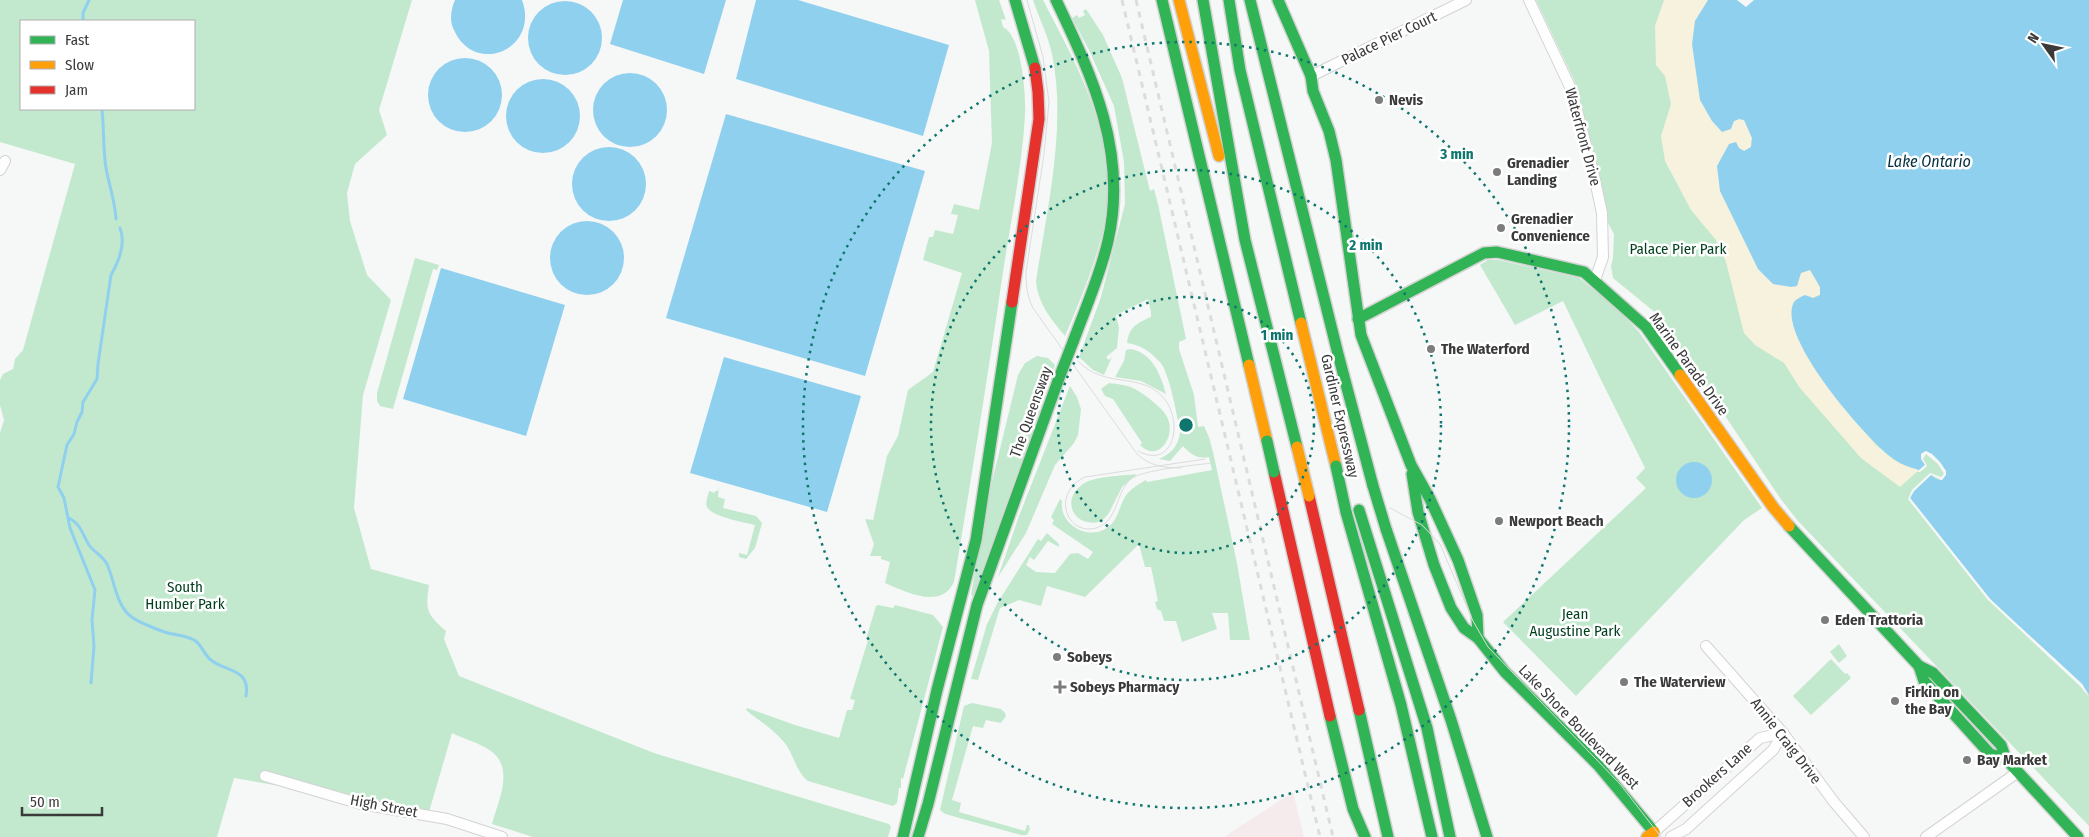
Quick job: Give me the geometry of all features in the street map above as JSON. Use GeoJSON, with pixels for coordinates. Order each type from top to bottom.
{"type":"FeatureCollection","features":[{"type":"Feature","properties":{"kind":"main road","name":"The Queensway"},"geometry":{"type":"LineString","coordinates":[[903,837],[937,690],[976,540],[1033,159],[1039,107],[1038,86],[1015,0]]}},
{"type":"Feature","properties":{"kind":"main road","name":"The Queensway"},"geometry":{"type":"LineString","coordinates":[[918,837],[978,604],[994,555],[1108,242],[1114,197],[1114,161],[1102,104],[1084,58],[1056,0]]}},
{"type":"Feature","properties":{"kind":"main road"},"geometry":{"type":"LineString","coordinates":[[1162,0],[1267,441],[1314,650],[1353,809],[1365,837]]}},
{"type":"Feature","properties":{"kind":"main road"},"geometry":{"type":"LineString","coordinates":[[1179,0],[1205,106],[1245,240],[1297,447],[1388,837]]}},
{"type":"Feature","properties":{"kind":"main road"},"geometry":{"type":"LineString","coordinates":[[1203,0],[1245,240]]}},
{"type":"Feature","properties":{"kind":"main road","name":"Gardiner Expressway"},"geometry":{"type":"LineString","coordinates":[[1229,0],[1240,70],[1309,352],[1342,466],[1346,512],[1401,705],[1432,837]]}},
{"type":"Feature","properties":{"kind":"main road"},"geometry":{"type":"LineString","coordinates":[[1250,0],[1338,354],[1373,486],[1457,739],[1487,837]]}},
{"type":"Feature","properties":{"kind":"main road","name":"Lake Shore Boulevard West"},"geometry":{"type":"LineString","coordinates":[[1278,0],[1311,76],[1313,91],[1329,131],[1336,160],[1361,335],[1410,465],[1430,499],[1458,560],[1477,615],[1478,638]]}},
{"type":"Feature","properties":{"kind":"main road","name":"Marine Parade Drive"},"geometry":{"type":"LineString","coordinates":[[1358,319],[1478,256],[1490,252],[1584,272],[1646,327],[1764,495],[1785,521],[1919,666],[1933,672],[2001,745],[2006,759],[2078,837]]}},
{"type":"Feature","properties":{"kind":"main road","name":"Lake Shore Boulevard West"},"geometry":{"type":"LineString","coordinates":[[1410,465],[1418,512],[1451,608],[1464,628],[1478,638],[1505,672],[1617,786],[1653,835]]}},
{"type":"Feature","properties":{"kind":"main road"},"geometry":{"type":"LineString","coordinates":[[1358,506],[1427,728],[1450,837]]}},
{"type":"Feature","properties":{"kind":"street","name":"Palace Pier Court"},"geometry":{"type":"LineString","coordinates":[[1311,76],[1466,0]]}},
{"type":"Feature","properties":{"kind":"street","name":"Waterfront Drive"},"geometry":{"type":"LineString","coordinates":[[1529,0],[1572,91],[1592,167],[1602,213],[1603,262],[1595,280]]}},
{"type":"Feature","properties":{"kind":"street","name":"Annie Craig Drive"},"geometry":{"type":"LineString","coordinates":[[1706,646],[1783,733],[1834,802],[1864,837]]}},
{"type":"Feature","properties":{"kind":"street","name":"Brookers Lane"},"geometry":{"type":"LineString","coordinates":[[1653,835],[1760,738],[1783,733]]}},
{"type":"Feature","properties":{"kind":"street","name":"Brookers Lane"},"geometry":{"type":"LineString","coordinates":[[1670,837],[1686,829],[1772,750],[1783,733]]}},
{"type":"Feature","properties":{"kind":"street"},"geometry":{"type":"LineString","coordinates":[[1926,837],[2018,772]]}},
{"type":"Feature","properties":{"kind":"street","name":"High Street"},"geometry":{"type":"LineString","coordinates":[[265,776],[361,804],[447,819],[502,837]]}},
{"type":"Feature","properties":{"kind":"shaded area"},"geometry":{"type":"Polygon","coordinates":[[[1293,792],[1304,837],[1224,837],[1293,792]]]}},
{"type":"Feature","properties":{"kind":"green space","name":"South Humber Park"},"geometry":{"type":"Polygon","coordinates":[[[0,0],[412,0],[379,110],[387,135],[355,164],[347,193],[350,221],[367,275],[391,300],[363,395],[354,508],[371,569],[429,585],[427,600],[429,611],[435,621],[446,631],[444,639],[459,676],[654,753],[889,824],[891,827],[888,837],[533,837],[492,824],[503,786],[502,767],[498,758],[491,751],[452,733],[429,812],[234,778],[217,837],[0,837],[0,433],[4,420],[0,405],[0,380],[3,374],[13,369],[15,359],[23,350],[75,164],[0,142],[0,0]]]}},
{"type":"Feature","properties":{"kind":"green space"},"geometry":{"type":"Polygon","coordinates":[[[975,0],[999,0],[1006,20],[1001,19],[1003,27],[1015,42],[1022,67],[1025,106],[1024,135],[954,582],[941,595],[932,597],[913,594],[885,583],[890,562],[881,559],[881,556],[870,556],[874,544],[865,519],[873,520],[887,456],[898,436],[908,390],[933,372],[962,273],[923,260],[929,237],[933,237],[935,230],[953,234],[958,215],[951,214],[954,204],[979,210],[992,143],[989,51],[975,0]]]}},
{"type":"Feature","properties":{"kind":"green space"},"geometry":{"type":"Polygon","coordinates":[[[1033,0],[1043,0],[1072,56],[1095,113],[1103,142],[1107,172],[1107,203],[1102,235],[1090,274],[1065,336],[1042,304],[1036,281],[1054,168],[1057,110],[1056,81],[1052,54],[1033,0]]]}},
{"type":"Feature","properties":{"kind":"green space","name":"Palace Pier Park"},"geometry":{"type":"Polygon","coordinates":[[[1536,0],[1708,0],[1695,20],[1921,459],[1926,451],[1940,462],[1946,475],[1910,498],[1990,599],[2029,634],[2089,695],[2089,826],[1798,521],[1780,498],[1657,314],[1613,278],[1611,266],[1614,234],[1608,223],[1606,206],[1580,99],[1574,80],[1536,0]]]}},
{"type":"Feature","properties":{"kind":"green space"},"geometry":{"type":"Polygon","coordinates":[[[1086,9],[1103,35],[1122,78],[1150,191],[1154,189],[1158,204],[1186,339],[1179,342],[1179,349],[1194,395],[1198,427],[1204,426],[1213,452],[1237,563],[1250,640],[1230,640],[1228,613],[1212,613],[1217,629],[1182,642],[1176,621],[1164,621],[1161,611],[1157,609],[1155,602],[1158,601],[1151,567],[1145,567],[1139,544],[1085,597],[1047,586],[1041,606],[1019,600],[1000,608],[978,680],[971,679],[987,624],[998,602],[1038,539],[1041,541],[1047,533],[1059,544],[1059,547],[1048,541],[1034,560],[1030,557],[1026,565],[1036,572],[1055,573],[1070,554],[1078,553],[1088,559],[1093,552],[1052,524],[1054,520],[1051,517],[1060,499],[1065,517],[1070,523],[1083,531],[1099,532],[1107,528],[1114,521],[1127,494],[1146,480],[1147,482],[1212,470],[1209,457],[1194,456],[1183,446],[1170,461],[1159,459],[1174,449],[1180,433],[1170,385],[1163,367],[1156,358],[1141,347],[1127,343],[1134,326],[1151,317],[1148,299],[1116,315],[1119,328],[1117,348],[1106,357],[1109,360],[1112,357],[1104,375],[1093,370],[1079,357],[1101,297],[1125,204],[1124,162],[1114,106],[1089,50],[1072,18],[1077,15],[1079,18],[1085,15],[1083,11],[1086,9]]]}},
{"type":"Feature","properties":{"kind":"green space"},"geometry":{"type":"Polygon","coordinates":[[[415,258],[439,265],[437,270],[433,269],[393,409],[380,406],[377,401],[377,393],[415,258]]]}},
{"type":"Feature","properties":{"kind":"green space","name":"Jean Augustine Park"},"geometry":{"type":"Polygon","coordinates":[[[1488,260],[1498,260],[1579,278],[1615,307],[1639,332],[1762,508],[1744,520],[1576,696],[1503,622],[1646,488],[1636,478],[1645,468],[1563,301],[1515,325],[1480,265],[1488,260]]]}},
{"type":"Feature","properties":{"kind":"green space"},"geometry":{"type":"Polygon","coordinates":[[[1126,350],[1138,351],[1150,360],[1158,372],[1166,394],[1141,381],[1115,377],[1124,361],[1126,350]]]}},
{"type":"Feature","properties":{"kind":"green space"},"geometry":{"type":"Polygon","coordinates":[[[1037,356],[1048,358],[1055,365],[973,596],[971,595],[988,498],[1018,375],[1025,363],[1037,356]]]}},
{"type":"Feature","properties":{"kind":"green space"},"geometry":{"type":"Polygon","coordinates":[[[1109,383],[1135,389],[1153,402],[1165,414],[1170,432],[1168,439],[1159,450],[1147,450],[1140,445],[1142,443],[1113,399],[1105,396],[1101,389],[1109,383]]]}},
{"type":"Feature","properties":{"kind":"green space"},"geometry":{"type":"Polygon","coordinates":[[[1070,386],[1077,397],[1081,409],[1078,435],[1074,443],[1055,465],[1026,533],[998,577],[1019,516],[1070,386]]]}},
{"type":"Feature","properties":{"kind":"green space"},"geometry":{"type":"Polygon","coordinates":[[[1137,474],[1122,487],[1109,513],[1102,521],[1092,523],[1084,521],[1073,512],[1072,498],[1076,491],[1088,481],[1137,474]]]}},
{"type":"Feature","properties":{"kind":"green space"},"geometry":{"type":"Polygon","coordinates":[[[719,486],[718,497],[725,499],[723,508],[756,516],[762,523],[755,548],[746,559],[739,557],[739,553],[747,555],[755,525],[736,521],[710,511],[706,503],[709,491],[715,493],[715,491],[718,491],[719,486]]]}},
{"type":"Feature","properties":{"kind":"green space"},"geometry":{"type":"Polygon","coordinates":[[[895,605],[933,615],[943,627],[903,779],[901,778],[901,788],[899,788],[897,803],[893,806],[808,781],[800,772],[783,741],[746,710],[747,708],[839,738],[847,710],[852,710],[855,700],[850,699],[868,640],[866,639],[876,606],[893,608],[895,605]]]}},
{"type":"Feature","properties":{"kind":"green space"},"geometry":{"type":"Polygon","coordinates":[[[1839,644],[1847,656],[1839,663],[1830,652],[1839,644]]]}},
{"type":"Feature","properties":{"kind":"green space"},"geometry":{"type":"Polygon","coordinates":[[[1831,659],[1851,678],[1811,715],[1793,696],[1831,659]]]}},
{"type":"Feature","properties":{"kind":"green space"},"geometry":{"type":"Polygon","coordinates":[[[972,703],[1001,709],[1006,716],[1001,723],[986,720],[983,728],[973,726],[952,800],[961,803],[959,812],[1025,831],[1027,825],[1029,825],[1030,829],[1027,835],[945,814],[940,810],[964,706],[972,703]]]}},
{"type":"Feature","properties":{"kind":"sand"},"geometry":{"type":"Polygon","coordinates":[[[1664,0],[1708,0],[1695,20],[1734,121],[1739,119],[1745,120],[1752,138],[1751,147],[1744,151],[1739,148],[1798,278],[1801,273],[1810,269],[1820,287],[1820,295],[1813,298],[1828,388],[1876,445],[1893,459],[1919,470],[1900,487],[1861,458],[1800,388],[1784,363],[1755,345],[1744,333],[1726,262],[1716,240],[1691,210],[1665,161],[1661,136],[1671,104],[1665,76],[1656,65],[1655,26],[1664,0]]]}},
{"type":"Feature","properties":{"kind":"water"},"geometry":{"type":"Polygon","coordinates":[[[455,0],[522,0],[525,17],[522,32],[514,43],[503,51],[489,54],[476,52],[464,44],[452,26],[451,15],[455,0]]]}},
{"type":"Feature","properties":{"kind":"water"},"geometry":{"type":"Polygon","coordinates":[[[623,0],[726,0],[704,74],[610,44],[623,0]]]}},
{"type":"Feature","properties":{"kind":"water"},"geometry":{"type":"Polygon","coordinates":[[[756,0],[798,0],[949,45],[923,136],[736,79],[756,0]]]}},
{"type":"Feature","properties":{"kind":"water","name":"Lake Ontario"},"geometry":{"type":"Polygon","coordinates":[[[1708,0],[1737,0],[1746,7],[1754,0],[2089,0],[2089,695],[2082,684],[1990,599],[1910,498],[1914,491],[1931,475],[1936,479],[1942,480],[1946,471],[1926,451],[1921,454],[1925,465],[1919,470],[1891,457],[1878,446],[1844,409],[1811,362],[1799,340],[1792,320],[1793,304],[1798,298],[1805,295],[1813,298],[1820,295],[1820,287],[1810,270],[1801,273],[1797,286],[1791,287],[1773,284],[1758,269],[1720,191],[1717,166],[1729,144],[1736,142],[1739,148],[1744,151],[1751,147],[1752,138],[1744,120],[1739,119],[1734,121],[1731,129],[1722,132],[1712,121],[1700,100],[1692,44],[1695,21],[1708,0]]]}},
{"type":"Feature","properties":{"kind":"water"},"geometry":{"type":"Polygon","coordinates":[[[558,1],[572,1],[586,7],[596,17],[602,31],[602,45],[596,59],[586,69],[572,75],[558,75],[544,69],[534,59],[528,45],[528,31],[534,17],[544,7],[558,1]]]}},
{"type":"Feature","properties":{"kind":"water"},"geometry":{"type":"Polygon","coordinates":[[[458,58],[472,58],[486,64],[496,74],[502,88],[502,102],[496,116],[486,126],[472,132],[458,132],[444,126],[434,116],[428,102],[428,88],[434,74],[444,64],[458,58]]]}},
{"type":"Feature","properties":{"kind":"water"},"geometry":{"type":"Polygon","coordinates":[[[623,73],[637,73],[651,79],[661,89],[667,103],[667,117],[661,131],[651,141],[637,147],[623,147],[609,141],[599,131],[593,117],[593,103],[599,89],[609,79],[623,73]]]}},
{"type":"Feature","properties":{"kind":"water"},"geometry":{"type":"Polygon","coordinates":[[[536,79],[550,79],[564,85],[574,95],[580,109],[580,123],[574,137],[564,147],[550,153],[536,153],[522,147],[512,137],[506,123],[506,109],[512,95],[522,85],[536,79]]]}},
{"type":"Feature","properties":{"kind":"water"},"geometry":{"type":"Polygon","coordinates":[[[726,114],[925,171],[865,376],[666,318],[726,114]]]}},
{"type":"Feature","properties":{"kind":"water"},"geometry":{"type":"Polygon","coordinates":[[[602,147],[616,147],[630,153],[640,163],[646,177],[646,191],[640,205],[630,215],[616,221],[602,221],[588,215],[578,205],[572,191],[572,177],[578,163],[588,153],[602,147]]]}},
{"type":"Feature","properties":{"kind":"water"},"geometry":{"type":"Polygon","coordinates":[[[580,221],[594,221],[608,227],[618,237],[624,251],[624,265],[618,279],[608,289],[594,295],[580,295],[566,289],[556,279],[550,265],[550,251],[556,237],[566,227],[580,221]]]}},
{"type":"Feature","properties":{"kind":"water"},"geometry":{"type":"Polygon","coordinates":[[[441,268],[565,305],[526,436],[403,399],[441,268]]]}},
{"type":"Feature","properties":{"kind":"water"},"geometry":{"type":"Polygon","coordinates":[[[724,357],[861,396],[827,512],[690,473],[724,357]]]}},
{"type":"Feature","properties":{"kind":"water"},"geometry":{"type":"Polygon","coordinates":[[[1694,462],[1706,468],[1712,480],[1706,492],[1694,498],[1682,492],[1676,480],[1682,468],[1694,462]]]}},
{"type":"Feature","properties":{"kind":"pier"},"geometry":{"type":"Polygon","coordinates":[[[1926,451],[1940,462],[1946,471],[1946,475],[1942,480],[1931,475],[1914,491],[1910,498],[1990,599],[2082,684],[2089,697],[2080,686],[1988,600],[1908,499],[1912,490],[1930,473],[1941,477],[1944,474],[1938,464],[1926,454],[1923,459],[1927,466],[1920,472],[1917,472],[1925,465],[1921,459],[1921,454],[1926,451]]]}},
{"type":"Feature","properties":{"kind":"waterway"},"geometry":{"type":"LineString","coordinates":[[83,20],[83,13],[89,0]]}},
{"type":"Feature","properties":{"kind":"waterway"},"geometry":{"type":"LineString","coordinates":[[102,110],[105,161],[116,219]]}},
{"type":"Feature","properties":{"kind":"waterway"},"geometry":{"type":"LineString","coordinates":[[91,683],[94,646],[92,620],[95,590],[70,528],[64,498],[58,487],[67,445],[74,434],[82,412],[83,402],[97,379],[111,275],[117,264],[122,246],[120,228]]}},
{"type":"Feature","properties":{"kind":"waterway"},"geometry":{"type":"LineString","coordinates":[[69,518],[76,523],[89,545],[107,564],[119,601],[127,613],[136,620],[155,628],[196,642],[211,660],[241,675],[247,687],[246,696]]}},
{"type":"Feature","properties":{"kind":"tram line"},"geometry":{"type":"LineString","coordinates":[[1027,0],[1043,57],[1049,102],[1044,154],[1026,272],[1029,299],[1033,308],[1137,454],[1158,466],[1181,468]]}},
{"type":"Feature","properties":{"kind":"tram line"},"geometry":{"type":"LineString","coordinates":[[1078,361],[1088,370],[1099,375],[1143,384],[1162,396],[1169,406],[1174,429],[1172,440],[1167,449],[1160,454],[1150,455],[1138,451]]}},
{"type":"Feature","properties":{"kind":"tram line"},"geometry":{"type":"LineString","coordinates":[[1205,459],[1085,477],[1074,484],[1068,493],[1066,512],[1070,520],[1077,526],[1086,529],[1096,528],[1109,519],[1122,491],[1131,479],[1157,470],[1211,463]]}},
{"type":"Feature","properties":{"kind":"tram line"},"geometry":{"type":"LineString","coordinates":[[1390,508],[1422,525],[1440,544],[1473,621],[1488,647],[1620,784],[1661,837]]}},
{"type":"Feature","properties":{"kind":"railway"},"geometry":{"type":"LineString","coordinates":[[1122,0],[1320,837]]}},
{"type":"Feature","properties":{"kind":"railway"},"geometry":{"type":"LineString","coordinates":[[1136,0],[1333,837]]}},
{"type":"Feature","properties":{"kind":"traffic: fast"},"geometry":{"type":"LineString","coordinates":[[1015,0],[1035,68]]}},
{"type":"Feature","properties":{"kind":"traffic: fast"},"geometry":{"type":"LineString","coordinates":[[1056,0],[1083,58],[1094,87],[1110,147],[1114,177],[1113,209],[1105,254],[1073,342]]}},
{"type":"Feature","properties":{"kind":"traffic: fast"},"geometry":{"type":"LineString","coordinates":[[1162,0],[1249,365]]}},
{"type":"Feature","properties":{"kind":"traffic: fast"},"geometry":{"type":"LineString","coordinates":[[1203,0],[1245,240],[1297,447]]}},
{"type":"Feature","properties":{"kind":"traffic: fast"},"geometry":{"type":"LineString","coordinates":[[1229,0],[1240,70],[1301,323]]}},
{"type":"Feature","properties":{"kind":"traffic: fast"},"geometry":{"type":"LineString","coordinates":[[1250,0],[1338,354],[1373,486]]}},
{"type":"Feature","properties":{"kind":"traffic: fast"},"geometry":{"type":"LineString","coordinates":[[1278,0],[1311,76]]}},
{"type":"Feature","properties":{"kind":"traffic: fast"},"geometry":{"type":"LineString","coordinates":[[1311,76],[1313,91],[1329,131],[1336,160],[1361,335],[1411,465],[1430,499],[1458,560],[1477,615],[1478,638]]}},
{"type":"Feature","properties":{"kind":"traffic: fast"},"geometry":{"type":"LineString","coordinates":[[1358,319],[1484,253],[1497,252],[1584,272],[1646,327],[1680,375]]}},
{"type":"Feature","properties":{"kind":"traffic: fast"},"geometry":{"type":"LineString","coordinates":[[903,837],[937,690],[976,540],[1012,302]]}},
{"type":"Feature","properties":{"kind":"traffic: fast"},"geometry":{"type":"LineString","coordinates":[[1059,378],[1073,342]]}},
{"type":"Feature","properties":{"kind":"traffic: fast"},"geometry":{"type":"LineString","coordinates":[[918,837],[928,804],[977,605],[1059,378]]}},
{"type":"Feature","properties":{"kind":"traffic: fast"},"geometry":{"type":"LineString","coordinates":[[1267,441],[1274,472]]}},
{"type":"Feature","properties":{"kind":"traffic: fast"},"geometry":{"type":"LineString","coordinates":[[1336,466],[1346,512]]}},
{"type":"Feature","properties":{"kind":"traffic: fast"},"geometry":{"type":"LineString","coordinates":[[1412,474],[1418,512],[1434,565],[1451,608],[1464,628],[1478,638],[1505,672],[1598,765],[1654,832]]}},
{"type":"Feature","properties":{"kind":"traffic: fast"},"geometry":{"type":"LineString","coordinates":[[1373,486],[1386,529]]}},
{"type":"Feature","properties":{"kind":"traffic: fast"},"geometry":{"type":"LineString","coordinates":[[1359,510],[1427,728],[1450,837]]}},
{"type":"Feature","properties":{"kind":"traffic: fast"},"geometry":{"type":"LineString","coordinates":[[1346,512],[1401,705],[1432,837]]}},
{"type":"Feature","properties":{"kind":"traffic: fast"},"geometry":{"type":"LineString","coordinates":[[1789,526],[1919,666],[1933,673],[2001,745],[2006,759],[2078,837]]}},
{"type":"Feature","properties":{"kind":"traffic: fast"},"geometry":{"type":"LineString","coordinates":[[1386,529],[1451,720],[1487,837]]}},
{"type":"Feature","properties":{"kind":"traffic: fast"},"geometry":{"type":"LineString","coordinates":[[1919,666],[1924,681],[1990,754],[2006,759]]}},
{"type":"Feature","properties":{"kind":"traffic: fast"},"geometry":{"type":"LineString","coordinates":[[1359,710],[1388,837]]}},
{"type":"Feature","properties":{"kind":"traffic: fast"},"geometry":{"type":"LineString","coordinates":[[1330,716],[1353,809],[1365,837]]}},
{"type":"Feature","properties":{"kind":"traffic: slow"},"geometry":{"type":"LineString","coordinates":[[1179,0],[1219,156]]}},
{"type":"Feature","properties":{"kind":"traffic: slow"},"geometry":{"type":"LineString","coordinates":[[1301,323],[1336,466]]}},
{"type":"Feature","properties":{"kind":"traffic: slow"},"geometry":{"type":"LineString","coordinates":[[1249,365],[1267,441]]}},
{"type":"Feature","properties":{"kind":"traffic: slow"},"geometry":{"type":"LineString","coordinates":[[1680,375],[1773,507],[1789,526]]}},
{"type":"Feature","properties":{"kind":"traffic: slow"},"geometry":{"type":"LineString","coordinates":[[1297,447],[1309,496]]}},
{"type":"Feature","properties":{"kind":"traffic: slow"},"geometry":{"type":"LineString","coordinates":[[1647,837],[1654,832]]}},
{"type":"Feature","properties":{"kind":"traffic: jam"},"geometry":{"type":"LineString","coordinates":[[1012,302],[1039,119],[1035,68]]}},
{"type":"Feature","properties":{"kind":"traffic: jam"},"geometry":{"type":"LineString","coordinates":[[1274,472],[1330,716]]}},
{"type":"Feature","properties":{"kind":"traffic: jam"},"geometry":{"type":"LineString","coordinates":[[1309,496],[1359,710]]}},
{"type":"Feature","properties":{"kind":"place","name":"Nevis"},"geometry":{"type":"Point","coordinates":[1379,100]}},
{"type":"Feature","properties":{"kind":"place","name":"Grenadier Landing"},"geometry":{"type":"Point","coordinates":[1497,172]}},
{"type":"Feature","properties":{"kind":"place","name":"Grenadier Convenience"},"geometry":{"type":"Point","coordinates":[1501,228]}},
{"type":"Feature","properties":{"kind":"place","name":"The Waterford"},"geometry":{"type":"Point","coordinates":[1431,349]}},
{"type":"Feature","properties":{"kind":"place","name":"Newport Beach"},"geometry":{"type":"Point","coordinates":[1499,521]}},
{"type":"Feature","properties":{"kind":"place","name":"Eden Trattoria"},"geometry":{"type":"Point","coordinates":[1825,620]}},
{"type":"Feature","properties":{"kind":"place","name":"Sobeys"},"geometry":{"type":"Point","coordinates":[1057,657]}},
{"type":"Feature","properties":{"kind":"place","name":"The Waterview"},"geometry":{"type":"Point","coordinates":[1624,682]}},
{"type":"Feature","properties":{"kind":"place","name":"Sobeys Pharmacy"},"geometry":{"type":"Point","coordinates":[1060,687]}},
{"type":"Feature","properties":{"kind":"place","name":"Firkin on the Bay"},"geometry":{"type":"Point","coordinates":[1895,701]}},
{"type":"Feature","properties":{"kind":"place","name":"Bay Market"},"geometry":{"type":"Point","coordinates":[1967,760]}}]}
